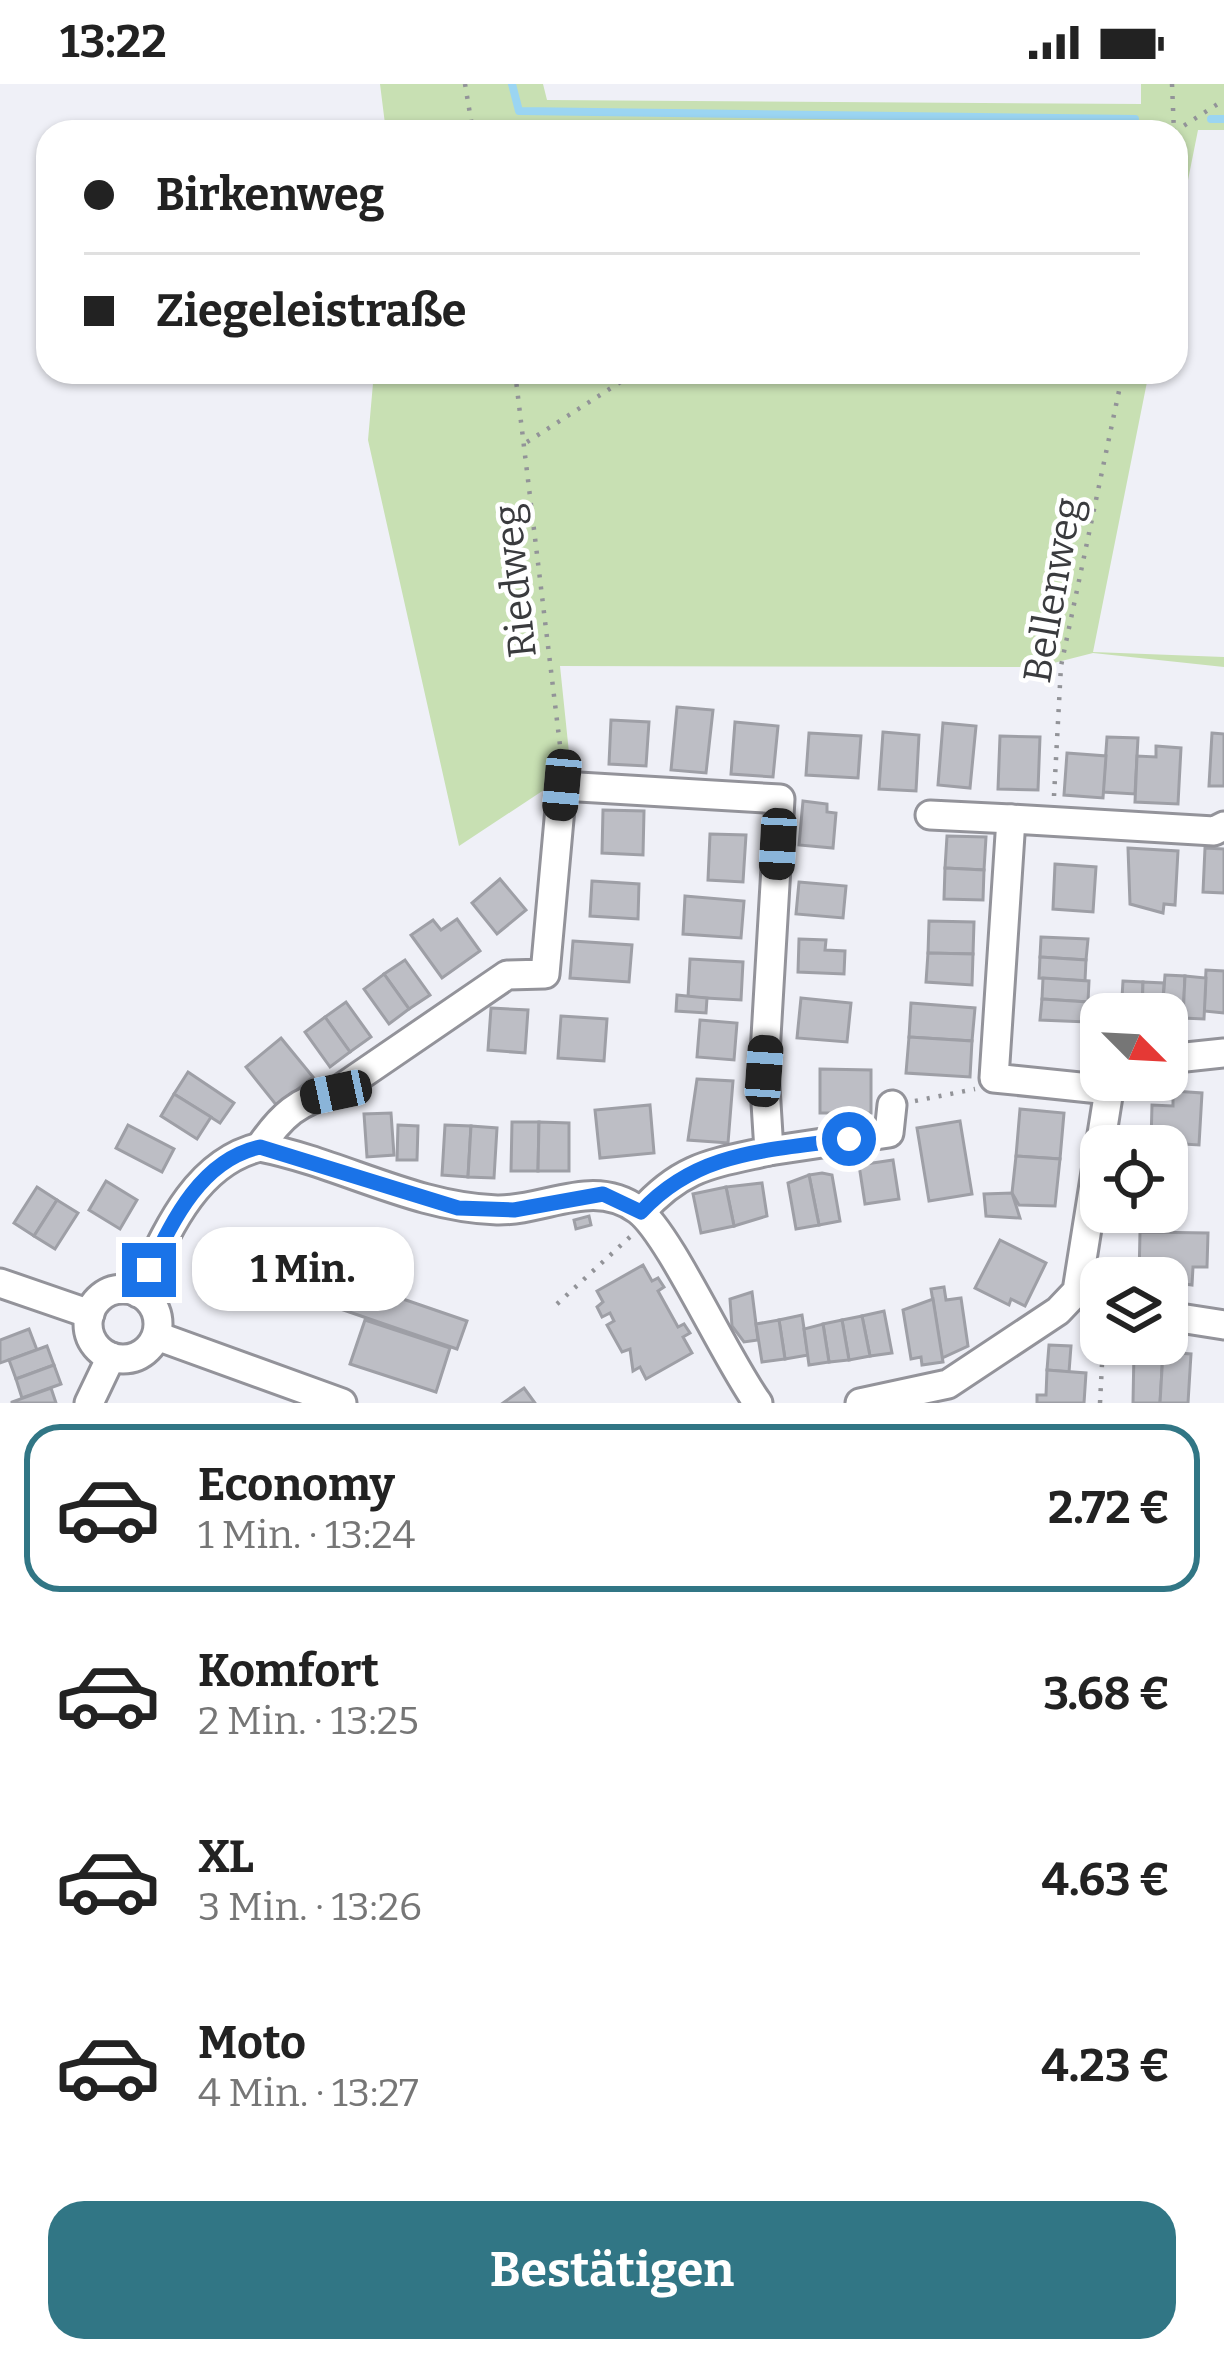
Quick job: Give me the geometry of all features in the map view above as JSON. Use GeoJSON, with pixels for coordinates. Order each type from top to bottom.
{"type":"FeatureCollection","features":[{"type":"Feature","properties":{"kind":"street"},"geometry":{"type":"LineString","coordinates":[[260,1147],[280,1117],[309,1098],[336,1092],[507,975],[545,974],[562,785],[780,799],[764,1071],[769,1151]]}},
{"type":"Feature","properties":{"kind":"street"},"geometry":{"type":"LineString","coordinates":[[930,815],[1214,831],[1224,826]]}},
{"type":"Feature","properties":{"kind":"street"},"geometry":{"type":"LineString","coordinates":[[1010,819],[994,1078],[1080,1083]]}},
{"type":"Feature","properties":{"kind":"street"},"geometry":{"type":"LineString","coordinates":[[1188,1056],[1224,1052]]}},
{"type":"Feature","properties":{"kind":"street"},"geometry":{"type":"LineString","coordinates":[[1094,1257],[1112,1101]]}},
{"type":"Feature","properties":{"kind":"street"},"geometry":{"type":"LineString","coordinates":[[645,1217],[666,1185],[693,1168],[889,1133],[892,1105]]}},
{"type":"Feature","properties":{"kind":"street"},"geometry":{"type":"LineString","coordinates":[[138,1293],[180,1210],[208,1175],[235,1153],[260,1147],[458,1208],[514,1210],[603,1194],[645,1217],[758,1403]]}},
{"type":"Feature","properties":{"kind":"street"},"geometry":{"type":"LineString","coordinates":[[0,1283],[90,1314]]}},
{"type":"Feature","properties":{"kind":"street"},"geometry":{"type":"LineString","coordinates":[[115,1291],[138,1293],[157,1316],[157,1336],[143,1353],[111,1357],[94,1344],[90,1314],[115,1291]]}},
{"type":"Feature","properties":{"kind":"street"},"geometry":{"type":"LineString","coordinates":[[860,1403],[948,1384],[1080,1300]]}},
{"type":"Feature","properties":{"kind":"street"},"geometry":{"type":"LineString","coordinates":[[1188,1319],[1224,1325]]}},
{"type":"Feature","properties":{"kind":"street"},"geometry":{"type":"LineString","coordinates":[[157,1336],[342,1403]]}},
{"type":"Feature","properties":{"kind":"street"},"geometry":{"type":"LineString","coordinates":[[89,1403],[111,1357]]}},
{"type":"Feature","properties":{"kind":"path"},"geometry":{"type":"LineString","coordinates":[[465,84],[471,120]]}},
{"type":"Feature","properties":{"kind":"path"},"geometry":{"type":"LineString","coordinates":[[1172,84],[1174,120]]}},
{"type":"Feature","properties":{"kind":"path"},"geometry":{"type":"LineString","coordinates":[[1188,123],[1224,100]]}},
{"type":"Feature","properties":{"kind":"path","name":"Riedweg"},"geometry":{"type":"LineString","coordinates":[[517,384],[562,785]]}},
{"type":"Feature","properties":{"kind":"path"},"geometry":{"type":"LineString","coordinates":[[527,442],[617,384]]}},
{"type":"Feature","properties":{"kind":"path","name":"Bellenweg"},"geometry":{"type":"LineString","coordinates":[[1052,820],[1061,666],[1121,384]]}},
{"type":"Feature","properties":{"kind":"path"},"geometry":{"type":"LineString","coordinates":[[892,1105],[987,1087],[994,1078]]}},
{"type":"Feature","properties":{"kind":"path"},"geometry":{"type":"LineString","coordinates":[[557,1304],[645,1217]]}},
{"type":"Feature","properties":{"kind":"path"},"geometry":{"type":"LineString","coordinates":[[1100,1403],[1102,1365]]}},
{"type":"Feature","properties":{"kind":"green space"},"geometry":{"type":"Polygon","coordinates":[[[380,84],[543,84],[547,100],[1141,104],[1141,84],[1224,84],[1224,130],[1198,130],[1188,180],[1188,120],[384,120],[380,84]]]}},
{"type":"Feature","properties":{"kind":"green space"},"geometry":{"type":"Polygon","coordinates":[[[373,384],[1147,384],[1093,652],[1224,657],[1224,667],[1093,653],[1038,667],[560,666],[571,772],[459,846],[368,440],[373,384]]]}},
{"type":"Feature","properties":{"kind":"building"},"geometry":{"type":"Polygon","coordinates":[[[677,707],[713,710],[706,773],[671,770],[677,707]]]}},
{"type":"Feature","properties":{"kind":"building"},"geometry":{"type":"Polygon","coordinates":[[[611,720],[649,722],[646,766],[609,764],[611,720]]]}},
{"type":"Feature","properties":{"kind":"building"},"geometry":{"type":"Polygon","coordinates":[[[735,722],[778,726],[773,777],[731,774],[735,722]]]}},
{"type":"Feature","properties":{"kind":"building"},"geometry":{"type":"Polygon","coordinates":[[[943,723],[976,726],[970,788],[938,785],[943,723]]]}},
{"type":"Feature","properties":{"kind":"building"},"geometry":{"type":"Polygon","coordinates":[[[883,732],[919,735],[916,791],[879,789],[883,732]]]}},
{"type":"Feature","properties":{"kind":"building"},"geometry":{"type":"Polygon","coordinates":[[[809,733],[861,736],[858,778],[806,775],[809,733]]]}},
{"type":"Feature","properties":{"kind":"building"},"geometry":{"type":"Polygon","coordinates":[[[1212,733],[1224,734],[1224,786],[1209,786],[1212,733]]]}},
{"type":"Feature","properties":{"kind":"building"},"geometry":{"type":"Polygon","coordinates":[[[1000,736],[1040,737],[1038,790],[998,789],[1000,736]]]}},
{"type":"Feature","properties":{"kind":"building"},"geometry":{"type":"Polygon","coordinates":[[[1107,737],[1138,738],[1135,794],[1103,792],[1107,737]]]}},
{"type":"Feature","properties":{"kind":"building"},"geometry":{"type":"Polygon","coordinates":[[[1156,746],[1181,748],[1178,804],[1135,802],[1137,756],[1156,757],[1156,746]]]}},
{"type":"Feature","properties":{"kind":"building"},"geometry":{"type":"Polygon","coordinates":[[[1067,753],[1106,756],[1103,798],[1064,795],[1067,753]]]}},
{"type":"Feature","properties":{"kind":"building"},"geometry":{"type":"Polygon","coordinates":[[[803,801],[827,804],[827,812],[836,813],[833,848],[799,845],[803,801]]]}},
{"type":"Feature","properties":{"kind":"building"},"geometry":{"type":"Polygon","coordinates":[[[603,810],[644,811],[643,855],[602,853],[603,810]]]}},
{"type":"Feature","properties":{"kind":"building"},"geometry":{"type":"Polygon","coordinates":[[[710,834],[746,835],[743,882],[708,880],[710,834]]]}},
{"type":"Feature","properties":{"kind":"building"},"geometry":{"type":"Polygon","coordinates":[[[947,836],[986,837],[984,870],[945,868],[947,836]]]}},
{"type":"Feature","properties":{"kind":"building"},"geometry":{"type":"Polygon","coordinates":[[[1128,848],[1178,851],[1175,905],[1164,904],[1163,913],[1130,904],[1128,848]]]}},
{"type":"Feature","properties":{"kind":"building"},"geometry":{"type":"Polygon","coordinates":[[[1205,848],[1224,849],[1224,893],[1203,892],[1205,848]]]}},
{"type":"Feature","properties":{"kind":"building"},"geometry":{"type":"Polygon","coordinates":[[[1055,864],[1096,867],[1093,912],[1053,909],[1055,864]]]}},
{"type":"Feature","properties":{"kind":"building"},"geometry":{"type":"Polygon","coordinates":[[[945,868],[984,870],[983,900],[944,899],[945,868]]]}},
{"type":"Feature","properties":{"kind":"building"},"geometry":{"type":"Polygon","coordinates":[[[500,879],[526,910],[497,934],[472,903],[500,879]]]}},
{"type":"Feature","properties":{"kind":"building"},"geometry":{"type":"Polygon","coordinates":[[[592,881],[639,884],[638,919],[590,916],[592,881]]]}},
{"type":"Feature","properties":{"kind":"building"},"geometry":{"type":"Polygon","coordinates":[[[799,882],[846,886],[843,918],[796,914],[799,882]]]}},
{"type":"Feature","properties":{"kind":"building"},"geometry":{"type":"Polygon","coordinates":[[[685,896],[744,901],[741,938],[683,934],[685,896]]]}},
{"type":"Feature","properties":{"kind":"building"},"geometry":{"type":"Polygon","coordinates":[[[457,919],[480,951],[442,978],[411,935],[433,920],[441,930],[457,919]]]}},
{"type":"Feature","properties":{"kind":"building"},"geometry":{"type":"Polygon","coordinates":[[[929,921],[974,922],[973,954],[928,953],[929,921]]]}},
{"type":"Feature","properties":{"kind":"building"},"geometry":{"type":"Polygon","coordinates":[[[1041,937],[1088,939],[1086,960],[1040,957],[1041,937]]]}},
{"type":"Feature","properties":{"kind":"building"},"geometry":{"type":"Polygon","coordinates":[[[799,939],[826,940],[825,950],[845,951],[844,974],[798,972],[799,939]]]}},
{"type":"Feature","properties":{"kind":"building"},"geometry":{"type":"Polygon","coordinates":[[[573,941],[632,945],[629,982],[570,978],[573,941]]]}},
{"type":"Feature","properties":{"kind":"building"},"geometry":{"type":"Polygon","coordinates":[[[928,953],[973,954],[972,985],[926,982],[928,953]]]}},
{"type":"Feature","properties":{"kind":"building"},"geometry":{"type":"Polygon","coordinates":[[[1040,957],[1086,960],[1085,981],[1039,978],[1040,957]]]}},
{"type":"Feature","properties":{"kind":"building"},"geometry":{"type":"Polygon","coordinates":[[[690,959],[743,962],[741,1000],[688,997],[690,959]]]}},
{"type":"Feature","properties":{"kind":"building"},"geometry":{"type":"Polygon","coordinates":[[[405,960],[430,995],[409,1009],[384,974],[405,960]]]}},
{"type":"Feature","properties":{"kind":"building"},"geometry":{"type":"Polygon","coordinates":[[[1206,970],[1224,971],[1224,1013],[1204,1011],[1206,970]]]}},
{"type":"Feature","properties":{"kind":"building"},"geometry":{"type":"Polygon","coordinates":[[[384,974],[409,1009],[389,1024],[364,989],[384,974]]]}},
{"type":"Feature","properties":{"kind":"building"},"geometry":{"type":"Polygon","coordinates":[[[1165,975],[1185,976],[1184,993],[1164,993],[1165,975]]]}},
{"type":"Feature","properties":{"kind":"building"},"geometry":{"type":"Polygon","coordinates":[[[1185,976],[1206,978],[1204,1019],[1188,1018],[1188,993],[1184,993],[1185,976]]]}},
{"type":"Feature","properties":{"kind":"building"},"geometry":{"type":"Polygon","coordinates":[[[1043,978],[1089,981],[1088,993],[1080,993],[1080,1001],[1042,999],[1043,978]]]}},
{"type":"Feature","properties":{"kind":"building"},"geometry":{"type":"Polygon","coordinates":[[[1123,981],[1143,982],[1143,993],[1122,993],[1123,981]]]}},
{"type":"Feature","properties":{"kind":"building"},"geometry":{"type":"Polygon","coordinates":[[[1143,982],[1164,983],[1163,993],[1143,993],[1143,982]]]}},
{"type":"Feature","properties":{"kind":"building"},"geometry":{"type":"Polygon","coordinates":[[[677,995],[707,998],[706,1013],[676,1011],[677,995]]]}},
{"type":"Feature","properties":{"kind":"building"},"geometry":{"type":"Polygon","coordinates":[[[801,998],[851,1003],[847,1042],[797,1038],[801,998]]]}},
{"type":"Feature","properties":{"kind":"building"},"geometry":{"type":"Polygon","coordinates":[[[1042,999],[1080,1001],[1080,1022],[1040,1020],[1042,999]]]}},
{"type":"Feature","properties":{"kind":"building"},"geometry":{"type":"Polygon","coordinates":[[[346,1002],[371,1037],[350,1052],[325,1017],[346,1002]]]}},
{"type":"Feature","properties":{"kind":"building"},"geometry":{"type":"Polygon","coordinates":[[[911,1003],[975,1008],[972,1041],[909,1037],[911,1003]]]}},
{"type":"Feature","properties":{"kind":"building"},"geometry":{"type":"Polygon","coordinates":[[[491,1008],[528,1010],[525,1053],[488,1050],[491,1008]]]}},
{"type":"Feature","properties":{"kind":"building"},"geometry":{"type":"Polygon","coordinates":[[[561,1016],[607,1019],[604,1061],[558,1058],[561,1016]]]}},
{"type":"Feature","properties":{"kind":"building"},"geometry":{"type":"Polygon","coordinates":[[[325,1017],[350,1052],[330,1067],[305,1032],[325,1017]]]}},
{"type":"Feature","properties":{"kind":"building"},"geometry":{"type":"Polygon","coordinates":[[[700,1020],[737,1023],[734,1060],[697,1057],[700,1020]]]}},
{"type":"Feature","properties":{"kind":"building"},"geometry":{"type":"Polygon","coordinates":[[[909,1037],[972,1041],[970,1077],[906,1073],[909,1037]]]}},
{"type":"Feature","properties":{"kind":"building"},"geometry":{"type":"Polygon","coordinates":[[[281,1038],[313,1077],[277,1106],[246,1067],[281,1038]]]}},
{"type":"Feature","properties":{"kind":"building"},"geometry":{"type":"Polygon","coordinates":[[[820,1069],[871,1070],[871,1113],[820,1113],[820,1069]]]}},
{"type":"Feature","properties":{"kind":"building"},"geometry":{"type":"Polygon","coordinates":[[[188,1072],[234,1103],[220,1123],[174,1094],[188,1072]]]}},
{"type":"Feature","properties":{"kind":"building"},"geometry":{"type":"Polygon","coordinates":[[[697,1079],[733,1081],[728,1143],[688,1140],[697,1079]]]}},
{"type":"Feature","properties":{"kind":"building"},"geometry":{"type":"Polygon","coordinates":[[[1188,1092],[1202,1093],[1199,1145],[1188,1144],[1188,1125],[1151,1125],[1152,1105],[1173,1106],[1173,1101],[1188,1101],[1188,1092]]]}},
{"type":"Feature","properties":{"kind":"building"},"geometry":{"type":"Polygon","coordinates":[[[174,1094],[211,1117],[197,1139],[161,1116],[174,1094]]]}},
{"type":"Feature","properties":{"kind":"building"},"geometry":{"type":"Polygon","coordinates":[[[650,1105],[654,1153],[600,1158],[595,1110],[650,1105]]]}},
{"type":"Feature","properties":{"kind":"building"},"geometry":{"type":"Polygon","coordinates":[[[1020,1109],[1064,1113],[1060,1159],[1016,1156],[1020,1109]]]}},
{"type":"Feature","properties":{"kind":"building"},"geometry":{"type":"Polygon","coordinates":[[[391,1113],[394,1155],[367,1157],[364,1114],[391,1113]]]}},
{"type":"Feature","properties":{"kind":"building"},"geometry":{"type":"Polygon","coordinates":[[[960,1121],[972,1194],[929,1201],[917,1128],[960,1121]]]}},
{"type":"Feature","properties":{"kind":"building"},"geometry":{"type":"Polygon","coordinates":[[[512,1122],[539,1122],[538,1171],[511,1171],[512,1122]]]}},
{"type":"Feature","properties":{"kind":"building"},"geometry":{"type":"Polygon","coordinates":[[[539,1122],[569,1123],[569,1171],[538,1171],[539,1122]]]}},
{"type":"Feature","properties":{"kind":"building"},"geometry":{"type":"Polygon","coordinates":[[[128,1125],[174,1149],[162,1172],[116,1148],[128,1125]]]}},
{"type":"Feature","properties":{"kind":"building"},"geometry":{"type":"Polygon","coordinates":[[[398,1125],[418,1126],[417,1160],[397,1160],[398,1125]]]}},
{"type":"Feature","properties":{"kind":"building"},"geometry":{"type":"Polygon","coordinates":[[[445,1125],[471,1126],[468,1177],[442,1175],[445,1125]]]}},
{"type":"Feature","properties":{"kind":"building"},"geometry":{"type":"Polygon","coordinates":[[[471,1126],[497,1128],[494,1178],[468,1177],[471,1126]]]}},
{"type":"Feature","properties":{"kind":"building"},"geometry":{"type":"Polygon","coordinates":[[[1016,1156],[1060,1159],[1055,1206],[1019,1205],[1012,1193],[1016,1156]]]}},
{"type":"Feature","properties":{"kind":"building"},"geometry":{"type":"Polygon","coordinates":[[[893,1160],[899,1199],[865,1204],[859,1165],[893,1160]]]}},
{"type":"Feature","properties":{"kind":"building"},"geometry":{"type":"Polygon","coordinates":[[[809,1175],[832,1175],[840,1221],[819,1225],[809,1175]]]}},
{"type":"Feature","properties":{"kind":"building"},"geometry":{"type":"Polygon","coordinates":[[[809,1175],[819,1225],[796,1229],[788,1183],[809,1175]]]}},
{"type":"Feature","properties":{"kind":"building"},"geometry":{"type":"Polygon","coordinates":[[[106,1181],[137,1200],[120,1229],[89,1210],[106,1181]]]}},
{"type":"Feature","properties":{"kind":"building"},"geometry":{"type":"Polygon","coordinates":[[[762,1183],[767,1216],[734,1226],[726,1187],[762,1183]]]}},
{"type":"Feature","properties":{"kind":"building"},"geometry":{"type":"Polygon","coordinates":[[[37,1187],[57,1200],[34,1236],[14,1223],[37,1187]]]}},
{"type":"Feature","properties":{"kind":"building"},"geometry":{"type":"Polygon","coordinates":[[[726,1187],[734,1226],[701,1233],[693,1194],[726,1187]]]}},
{"type":"Feature","properties":{"kind":"building"},"geometry":{"type":"Polygon","coordinates":[[[1012,1193],[1020,1218],[986,1216],[984,1194],[1012,1193]]]}},
{"type":"Feature","properties":{"kind":"building"},"geometry":{"type":"Polygon","coordinates":[[[57,1200],[78,1213],[55,1249],[34,1236],[57,1200]]]}},
{"type":"Feature","properties":{"kind":"building"},"geometry":{"type":"Polygon","coordinates":[[[589,1216],[591,1225],[576,1229],[574,1220],[589,1216]]]}},
{"type":"Feature","properties":{"kind":"building"},"geometry":{"type":"Polygon","coordinates":[[[1140,1233],[1208,1233],[1207,1267],[1193,1267],[1192,1285],[1188,1284],[1188,1257],[1139,1257],[1140,1233]]]}},
{"type":"Feature","properties":{"kind":"building"},"geometry":{"type":"Polygon","coordinates":[[[1000,1240],[1046,1263],[1025,1306],[1011,1299],[1009,1305],[975,1288],[1000,1240]]]}},
{"type":"Feature","properties":{"kind":"building"},"geometry":{"type":"Polygon","coordinates":[[[643,1265],[652,1281],[658,1278],[664,1287],[658,1291],[678,1327],[684,1324],[690,1333],[683,1337],[692,1353],[646,1379],[640,1367],[633,1371],[630,1349],[622,1352],[607,1325],[614,1321],[610,1313],[602,1317],[597,1307],[603,1302],[597,1291],[643,1265]]]}},
{"type":"Feature","properties":{"kind":"building"},"geometry":{"type":"Polygon","coordinates":[[[336,1276],[467,1321],[457,1349],[326,1304],[336,1276]]]}},
{"type":"Feature","properties":{"kind":"building"},"geometry":{"type":"Polygon","coordinates":[[[944,1287],[946,1300],[961,1298],[968,1346],[942,1358],[931,1289],[944,1287]]]}},
{"type":"Feature","properties":{"kind":"building"},"geometry":{"type":"Polygon","coordinates":[[[752,1292],[758,1340],[744,1342],[732,1326],[730,1299],[752,1292]]]}},
{"type":"Feature","properties":{"kind":"building"},"geometry":{"type":"Polygon","coordinates":[[[933,1299],[943,1362],[922,1365],[921,1357],[911,1359],[903,1310],[933,1299]]]}},
{"type":"Feature","properties":{"kind":"building"},"geometry":{"type":"Polygon","coordinates":[[[884,1311],[892,1353],[870,1356],[862,1316],[884,1311]]]}},
{"type":"Feature","properties":{"kind":"building"},"geometry":{"type":"Polygon","coordinates":[[[802,1315],[808,1355],[785,1359],[779,1320],[802,1315]]]}},
{"type":"Feature","properties":{"kind":"building"},"geometry":{"type":"Polygon","coordinates":[[[862,1316],[870,1356],[849,1360],[842,1320],[862,1316]]]}},
{"type":"Feature","properties":{"kind":"building"},"geometry":{"type":"Polygon","coordinates":[[[365,1320],[450,1348],[436,1392],[350,1364],[365,1320]]]}},
{"type":"Feature","properties":{"kind":"building"},"geometry":{"type":"Polygon","coordinates":[[[779,1320],[785,1359],[762,1362],[756,1324],[779,1320]]]}},
{"type":"Feature","properties":{"kind":"building"},"geometry":{"type":"Polygon","coordinates":[[[842,1320],[849,1360],[829,1362],[823,1324],[842,1320]]]}},
{"type":"Feature","properties":{"kind":"building"},"geometry":{"type":"Polygon","coordinates":[[[823,1324],[829,1362],[809,1365],[804,1329],[823,1324]]]}},
{"type":"Feature","properties":{"kind":"building"},"geometry":{"type":"Polygon","coordinates":[[[29,1329],[37,1350],[0,1363],[0,1340],[29,1329]]]}},
{"type":"Feature","properties":{"kind":"building"},"geometry":{"type":"Polygon","coordinates":[[[1049,1345],[1071,1346],[1069,1372],[1047,1370],[1049,1345]]]}},
{"type":"Feature","properties":{"kind":"building"},"geometry":{"type":"Polygon","coordinates":[[[47,1346],[54,1365],[16,1379],[9,1360],[47,1346]]]}},
{"type":"Feature","properties":{"kind":"building"},"geometry":{"type":"Polygon","coordinates":[[[1191,1354],[1188,1403],[1160,1403],[1162,1365],[1188,1365],[1191,1354]]]}},
{"type":"Feature","properties":{"kind":"building"},"geometry":{"type":"Polygon","coordinates":[[[54,1365],[61,1384],[22,1398],[16,1379],[54,1365]]]}},
{"type":"Feature","properties":{"kind":"building"},"geometry":{"type":"Polygon","coordinates":[[[1134,1365],[1162,1365],[1160,1403],[1133,1403],[1134,1365]]]}},
{"type":"Feature","properties":{"kind":"building"},"geometry":{"type":"Polygon","coordinates":[[[1047,1370],[1086,1373],[1084,1403],[1037,1403],[1037,1395],[1046,1395],[1047,1370]]]}},
{"type":"Feature","properties":{"kind":"building"},"geometry":{"type":"Polygon","coordinates":[[[51,1388],[56,1403],[12,1403],[12,1402],[51,1388]]]}},
{"type":"Feature","properties":{"kind":"building"},"geometry":{"type":"Polygon","coordinates":[[[524,1388],[535,1403],[503,1403],[524,1388]]]}},
{"type":"Feature","properties":{"kind":"waterway"},"geometry":{"type":"LineString","coordinates":[[512,84],[519,111],[1135,119]]}},
{"type":"Feature","properties":{"kind":"waterway"},"geometry":{"type":"LineString","coordinates":[[1211,119],[1224,119]]}},
{"type":"Feature","properties":{"kind":"route"},"geometry":{"type":"LineString","coordinates":[[149,1270],[180,1210],[208,1175],[235,1153],[260,1147],[298,1154],[419,1199],[458,1208],[514,1210],[603,1194],[641,1212],[666,1185],[693,1168],[849,1139]]}}]}
